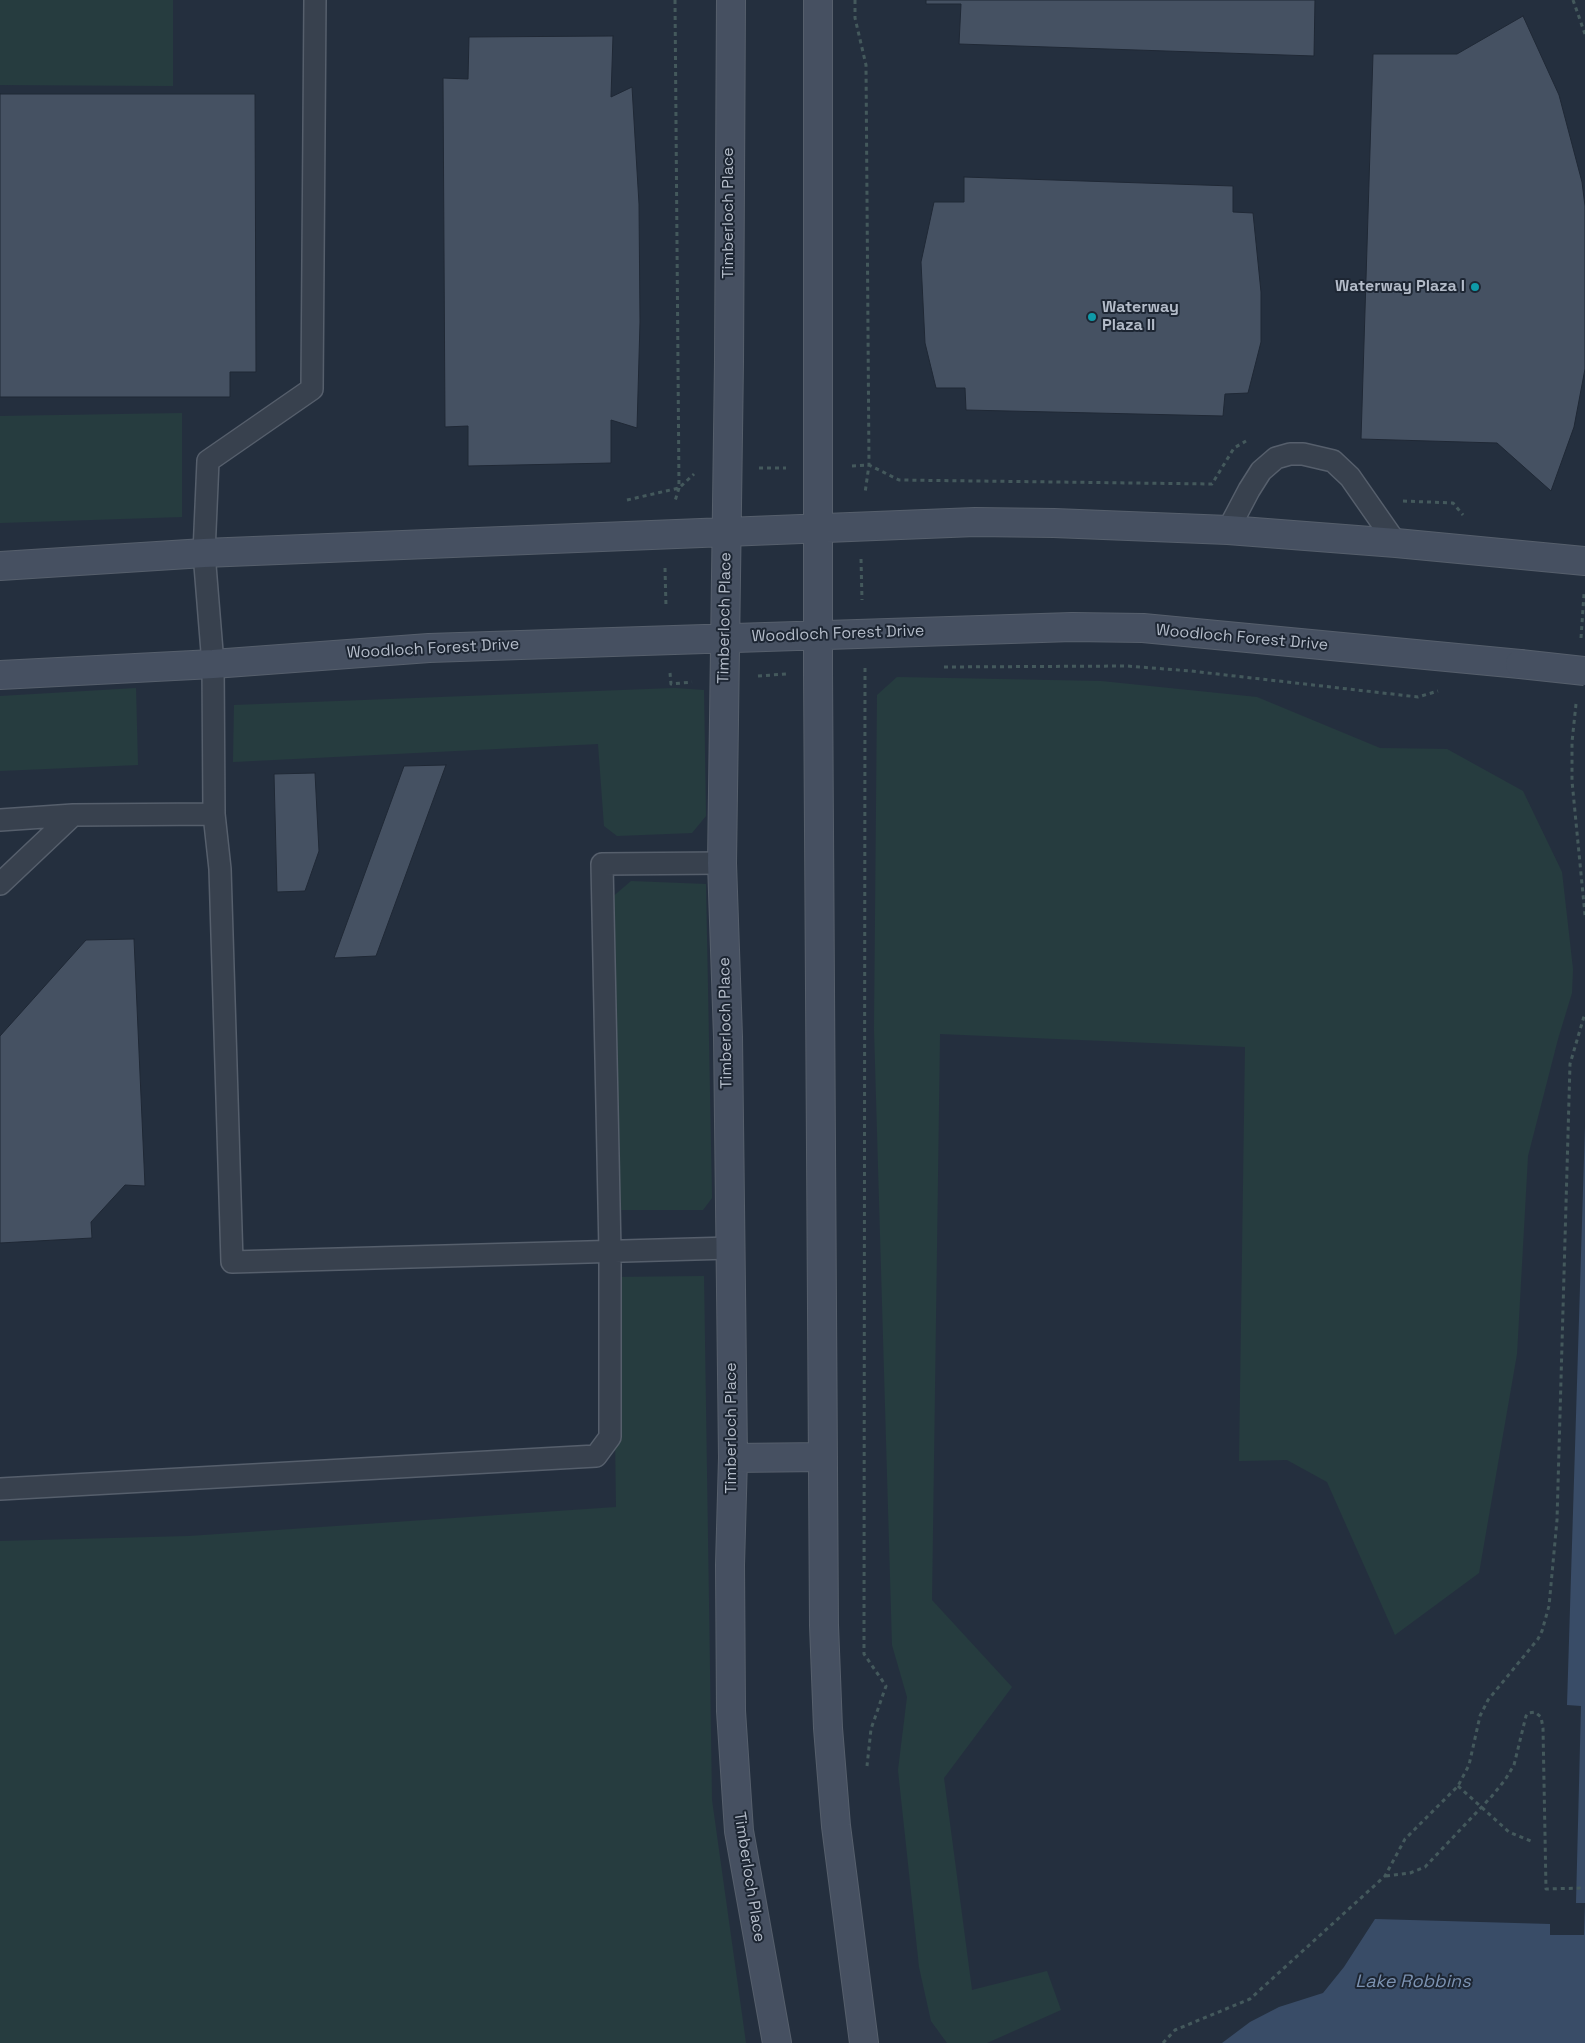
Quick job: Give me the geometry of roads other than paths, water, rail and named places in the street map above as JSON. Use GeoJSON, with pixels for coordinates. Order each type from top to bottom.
{"type":"FeatureCollection","features":[{"type":"Feature","properties":{"kind":"street","name":"Timberloch Place"},"geometry":{"type":"LineString","coordinates":[[731,0],[728,468],[722,863],[728,1037],[733,1458],[730,1564],[732,1711],[739,1831],[776,2043]]}},
{"type":"Feature","properties":{"kind":"street"},"geometry":{"type":"LineString","coordinates":[[818,0],[818,672],[824,1625],[828,1728],[846,1915],[864,2043]]}},
{"type":"Feature","properties":{"kind":"street"},"geometry":{"type":"LineString","coordinates":[[0,566],[204,553],[975,522],[1228,530],[1396,543],[1585,561]]}},
{"type":"Feature","properties":{"kind":"street","name":"Woodloch Forest Drive"},"geometry":{"type":"LineString","coordinates":[[0,675],[213,664],[429,648],[1072,627],[1143,628],[1581,670]]}},
{"type":"Feature","properties":{"kind":"street"},"geometry":{"type":"LineString","coordinates":[[733,1458],[823,1457]]}},
{"type":"Feature","properties":{"kind":"lane"},"geometry":{"type":"LineString","coordinates":[[315,0],[312,389],[208,460],[204,553],[213,664],[214,814],[220,869],[232,1262],[730,1248]]}},
{"type":"Feature","properties":{"kind":"lane"},"geometry":{"type":"LineString","coordinates":[[1228,530],[1248,490],[1261,471],[1276,458],[1290,454],[1303,454],[1333,461],[1350,477],[1396,543]]}},
{"type":"Feature","properties":{"kind":"lane"},"geometry":{"type":"LineString","coordinates":[[0,820],[73,815],[214,814]]}},
{"type":"Feature","properties":{"kind":"lane"},"geometry":{"type":"LineString","coordinates":[[0,884],[73,815]]}},
{"type":"Feature","properties":{"kind":"lane"},"geometry":{"type":"LineString","coordinates":[[0,1489],[596,1456],[610,1437],[610,1252],[602,864],[722,863]]}},
{"type":"Feature","properties":{"kind":"water"},"geometry":{"type":"Polygon","coordinates":[[[1585,1126],[1585,1903],[1576,1903],[1581,1706],[1567,1705],[1585,1126]]]}},
{"type":"Feature","properties":{"kind":"water","name":"Lake Robbins"},"geometry":{"type":"Polygon","coordinates":[[[1585,1903],[1585,2043],[1222,2043],[1250,2022],[1279,2007],[1323,1993],[1344,1967],[1375,1919],[1550,1924],[1550,1935],[1584,1935],[1585,1903]]]}},
{"type":"Feature","properties":{"kind":"place","name":"Waterway Plaza I"},"geometry":{"type":"Point","coordinates":[1475,287]}},
{"type":"Feature","properties":{"kind":"place","name":"Waterway Plaza II"},"geometry":{"type":"Point","coordinates":[1092,317]}}]}
